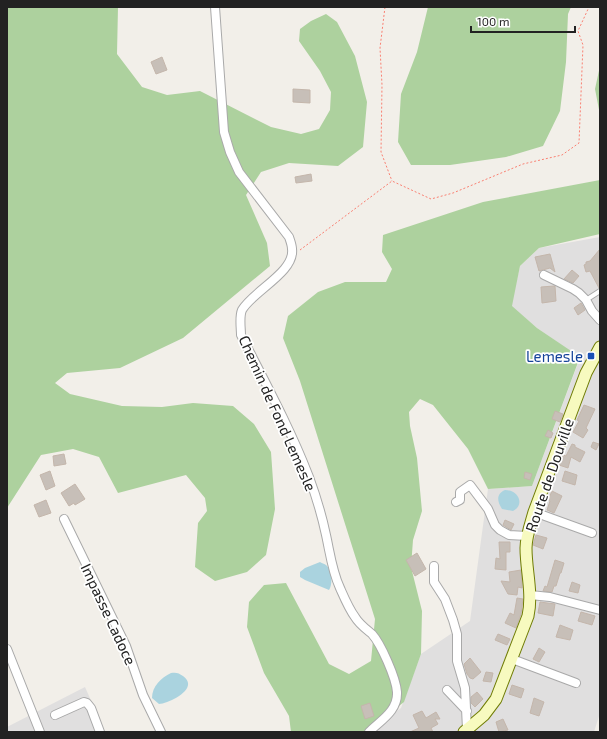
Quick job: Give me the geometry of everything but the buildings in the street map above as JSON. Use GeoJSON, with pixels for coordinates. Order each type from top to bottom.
{"type":"FeatureCollection","features":[{"type":"Feature","properties":{"kind":"main road","name":"Route de Douville"},"geometry":{"type":"LineString","coordinates":[[465,731],[484,715],[496,700],[528,616],[531,603],[526,547],[527,536],[534,512],[586,373],[600,347]]}},
{"type":"Feature","properties":{"kind":"street"},"geometry":{"type":"LineString","coordinates":[[215,7],[224,132],[230,152],[239,172],[289,236],[292,257]]}},
{"type":"Feature","properties":{"kind":"street","name":"Chemin de Fond Lemesle"},"geometry":{"type":"LineString","coordinates":[[292,257],[288,266],[252,298],[241,311],[241,335],[284,420],[309,478],[323,524],[339,587],[354,617],[373,635],[383,651],[396,686],[396,702],[394,708],[369,732]]}},
{"type":"Feature","properties":{"kind":"street"},"geometry":{"type":"LineString","coordinates":[[544,275],[573,288],[586,300],[592,311],[600,320]]}},
{"type":"Feature","properties":{"kind":"street"},"geometry":{"type":"LineString","coordinates":[[456,502],[460,500],[460,492],[470,485],[488,509],[495,525],[500,530],[509,535],[527,536]]}},
{"type":"Feature","properties":{"kind":"street"},"geometry":{"type":"LineString","coordinates":[[534,512],[592,533]]}},
{"type":"Feature","properties":{"kind":"street","name":"Impasse Cadoce"},"geometry":{"type":"LineString","coordinates":[[64,519],[126,646],[143,694],[161,732]]}},
{"type":"Feature","properties":{"kind":"street"},"geometry":{"type":"LineString","coordinates":[[434,566],[434,582],[445,599],[457,634],[457,661],[465,688],[467,711],[465,731]]}},
{"type":"Feature","properties":{"kind":"street"},"geometry":{"type":"LineString","coordinates":[[530,595],[550,597],[600,610]]}},
{"type":"Feature","properties":{"kind":"street"},"geometry":{"type":"LineString","coordinates":[[7,649],[40,732]]}},
{"type":"Feature","properties":{"kind":"street"},"geometry":{"type":"LineString","coordinates":[[512,659],[576,683]]}},
{"type":"Feature","properties":{"kind":"street"},"geometry":{"type":"LineString","coordinates":[[7,669],[17,674]]}},
{"type":"Feature","properties":{"kind":"street"},"geometry":{"type":"LineString","coordinates":[[447,690],[467,711]]}},
{"type":"Feature","properties":{"kind":"street"},"geometry":{"type":"LineString","coordinates":[[55,715],[84,702],[87,703],[91,708],[100,732]]}},
{"type":"Feature","properties":{"kind":"lane"},"geometry":{"type":"LineString","coordinates":[[586,300],[600,291]]}},
{"type":"Feature","properties":{"kind":"path"},"geometry":{"type":"LineString","coordinates":[[385,7],[380,48],[382,85],[381,152],[392,181],[431,199],[453,193],[523,164],[562,155],[579,143],[583,45],[578,31],[589,7]]}},
{"type":"Feature","properties":{"kind":"path"},"geometry":{"type":"LineString","coordinates":[[292,257],[392,181]]}},
{"type":"Feature","properties":{"kind":"shaded area"},"geometry":{"type":"Polygon","coordinates":[[[600,237],[600,713],[594,732],[369,732],[401,708],[421,654],[470,621],[488,489],[532,486],[580,358],[537,328],[511,306],[520,266],[539,248],[600,237]]]}},
{"type":"Feature","properties":{"kind":"shaded area"},"geometry":{"type":"Polygon","coordinates":[[[85,687],[105,732],[7,732],[7,727],[85,687]]]}},
{"type":"Feature","properties":{"kind":"green space"},"geometry":{"type":"Polygon","coordinates":[[[7,7],[118,7],[117,54],[142,87],[167,95],[200,91],[271,127],[301,134],[319,129],[330,110],[331,92],[320,71],[299,41],[300,29],[311,21],[326,14],[337,22],[355,56],[367,102],[363,147],[338,166],[289,163],[261,172],[246,195],[267,243],[270,266],[183,338],[120,368],[67,373],[55,383],[70,394],[122,406],[162,407],[193,403],[233,406],[254,424],[271,452],[275,509],[266,555],[247,572],[215,581],[195,567],[198,523],[207,511],[205,498],[186,475],[118,493],[99,457],[73,449],[41,455],[7,508],[7,7]]]}},
{"type":"Feature","properties":{"kind":"green space"},"geometry":{"type":"Polygon","coordinates":[[[428,7],[571,7],[568,14],[566,62],[560,111],[543,146],[506,157],[450,165],[411,165],[398,142],[401,94],[417,52],[428,7]]]}},
{"type":"Feature","properties":{"kind":"green space"},"geometry":{"type":"Polygon","coordinates":[[[600,66],[600,115],[595,89],[600,66]]]}},
{"type":"Feature","properties":{"kind":"green space"},"geometry":{"type":"Polygon","coordinates":[[[600,180],[600,234],[539,248],[520,266],[512,306],[537,328],[580,357],[532,486],[488,489],[468,449],[433,405],[420,399],[409,412],[410,426],[417,458],[422,511],[413,540],[411,567],[422,611],[421,654],[404,702],[366,732],[291,732],[289,716],[264,673],[247,627],[249,602],[264,585],[286,583],[329,664],[349,674],[371,661],[375,619],[300,381],[283,338],[288,316],[318,292],[345,282],[386,282],[392,269],[382,252],[383,235],[483,202],[600,180]]]}},
{"type":"Feature","properties":{"kind":"water"},"geometry":{"type":"Polygon","coordinates":[[[505,490],[514,492],[519,498],[519,505],[513,511],[502,509],[499,503],[498,498],[505,490]]]}},
{"type":"Feature","properties":{"kind":"water"},"geometry":{"type":"Polygon","coordinates":[[[320,562],[326,565],[330,570],[331,584],[329,590],[300,577],[300,572],[305,568],[320,562]]]}},
{"type":"Feature","properties":{"kind":"water"},"geometry":{"type":"Polygon","coordinates":[[[171,673],[177,673],[183,676],[188,685],[186,690],[176,698],[159,704],[152,698],[155,686],[164,677],[171,673]]]}},
{"type":"Feature","properties":{"kind":"place","name":"Lemesle"},"geometry":{"type":"Point","coordinates":[591,356]}}]}
